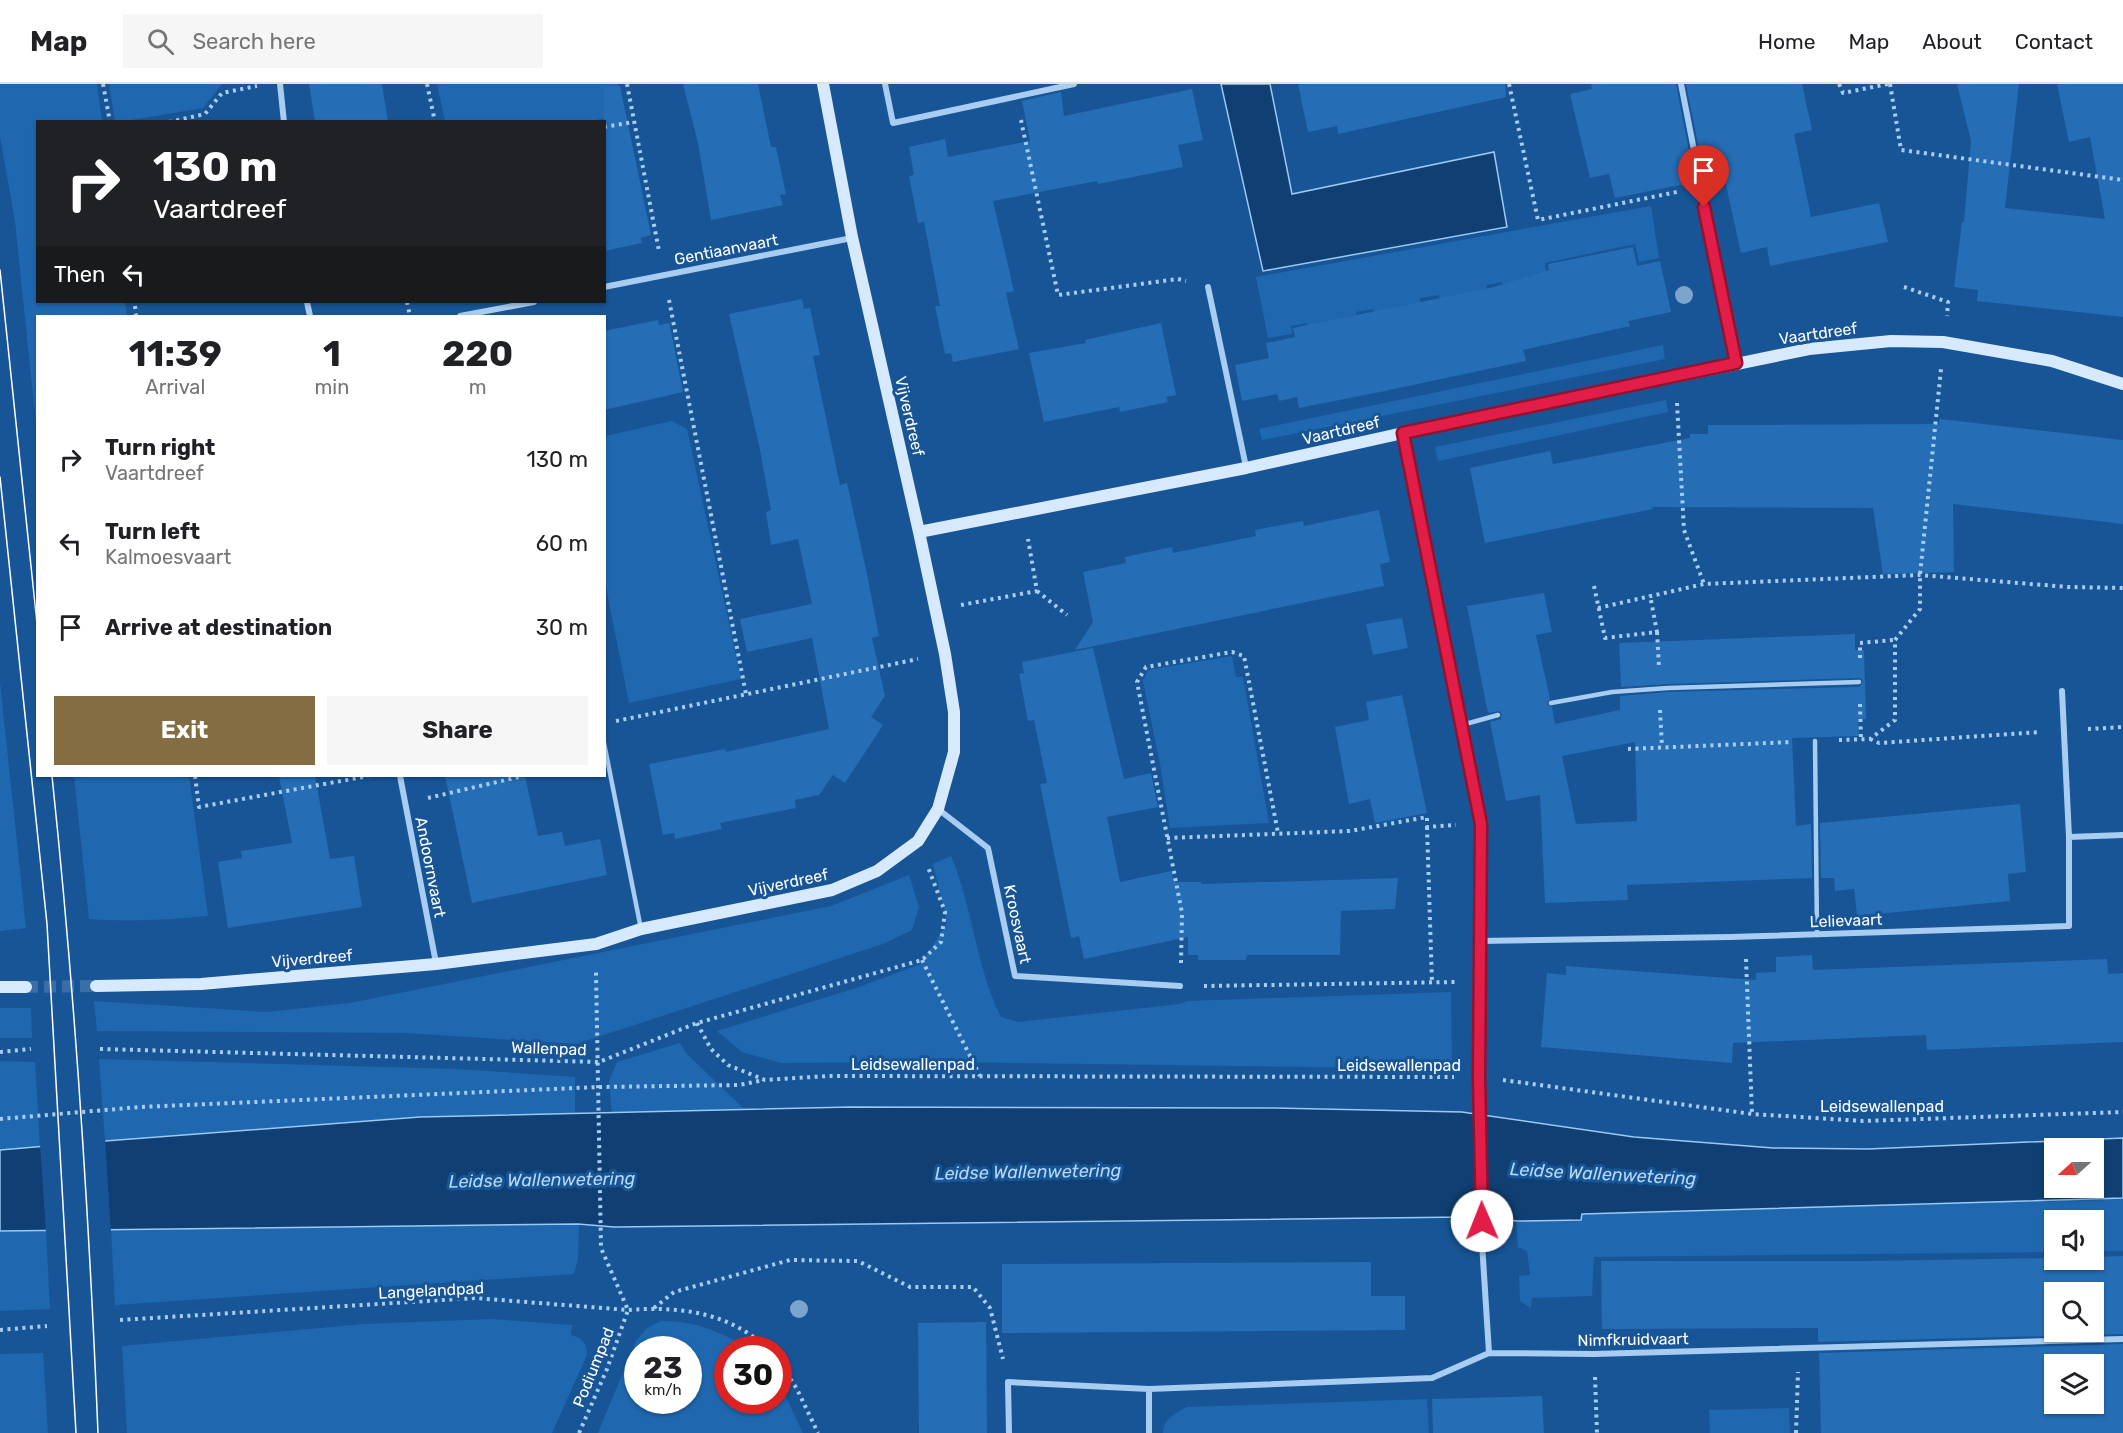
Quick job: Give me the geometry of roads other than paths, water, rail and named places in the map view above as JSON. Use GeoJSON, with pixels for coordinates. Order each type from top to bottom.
{"type":"FeatureCollection","features":[{"type":"Feature","properties":{"kind":"street"},"geometry":{"type":"LineString","coordinates":[[280,84],[284,120]]}},
{"type":"Feature","properties":{"kind":"street","name":"Vijverdreef"},"geometry":{"type":"LineString","coordinates":[[96,986],[201,984],[436,964],[596,944],[641,929],[832,890],[877,871],[918,841],[938,809],[954,752],[954,712],[945,654],[852,237],[823,84]]}},
{"type":"Feature","properties":{"kind":"street"},"geometry":{"type":"LineString","coordinates":[[885,84],[893,123],[1074,84]]}},
{"type":"Feature","properties":{"kind":"street"},"geometry":{"type":"LineString","coordinates":[[1681,84],[1736,363]]}},
{"type":"Feature","properties":{"kind":"street","name":"Gentiaanvaart"},"geometry":{"type":"LineString","coordinates":[[606,287],[852,237]]}},
{"type":"Feature","properties":{"kind":"street"},"geometry":{"type":"LineString","coordinates":[[1208,287],[1246,468]]}},
{"type":"Feature","properties":{"kind":"street"},"geometry":{"type":"LineString","coordinates":[[465,315],[529,303]]}},
{"type":"Feature","properties":{"kind":"street","name":"Vaartdreef"},"geometry":{"type":"LineString","coordinates":[[919,532],[1246,468],[1736,363],[1809,350],[1891,341],[1943,342],[2052,361],[2123,384]]}},
{"type":"Feature","properties":{"kind":"street"},"geometry":{"type":"LineString","coordinates":[[1403,433],[1481,824],[1479,1089],[1482,1243],[1489,1353]]}},
{"type":"Feature","properties":{"kind":"street"},"geometry":{"type":"LineString","coordinates":[[2062,691],[2069,837],[2123,835]]}},
{"type":"Feature","properties":{"kind":"street","name":"Andoornvaart"},"geometry":{"type":"LineString","coordinates":[[400,777],[436,964]]}},
{"type":"Feature","properties":{"kind":"street","name":"Kroosvaart"},"geometry":{"type":"LineString","coordinates":[[938,809],[988,848],[1015,976],[1180,986]]}},
{"type":"Feature","properties":{"kind":"street","name":"Lelievaart"},"geometry":{"type":"LineString","coordinates":[[1479,941],[1817,935],[2069,926],[2069,837]]}},
{"type":"Feature","properties":{"kind":"street"},"geometry":{"type":"LineString","coordinates":[[0,987],[26,987]]}},
{"type":"Feature","properties":{"kind":"street","name":"Nimfkruidvaart"},"geometry":{"type":"LineString","coordinates":[[1009,1433],[1008,1382],[1149,1389],[1432,1378],[1489,1353],[1594,1353],[2123,1339]]}},
{"type":"Feature","properties":{"kind":"street"},"geometry":{"type":"LineString","coordinates":[[1149,1389],[1149,1433]]}},
{"type":"Feature","properties":{"kind":"lane"},"geometry":{"type":"LineString","coordinates":[[1551,703],[1612,692],[1668,688],[1859,682]]}},
{"type":"Feature","properties":{"kind":"lane"},"geometry":{"type":"LineString","coordinates":[[1462,725],[1498,715]]}},
{"type":"Feature","properties":{"kind":"lane"},"geometry":{"type":"LineString","coordinates":[[1815,741],[1817,935]]}},
{"type":"Feature","properties":{"kind":"lane"},"geometry":{"type":"LineString","coordinates":[[606,753],[641,929]]}},
{"type":"Feature","properties":{"kind":"water"},"geometry":{"type":"Polygon","coordinates":[[[1221,84],[1270,84],[1292,194],[1494,152],[1507,227],[1263,271],[1221,84]]]}},
{"type":"Feature","properties":{"kind":"water","name":"Leidse Wallenwetering"},"geometry":{"type":"Polygon","coordinates":[[[851,1107],[1275,1108],[1462,1112],[1634,1137],[1773,1148],[1868,1149],[2044,1141],[2044,1198],[2104,1198],[2104,1139],[2123,1138],[2123,1198],[1582,1214],[1581,1220],[1519,1221],[1465,1217],[614,1227],[578,1224],[0,1231],[0,1150],[420,1117],[851,1107]]]}},
{"type":"Feature","properties":{"kind":"tunnel"},"geometry":{"type":"LineString","coordinates":[[26,987],[96,986]]}},
{"type":"Feature","properties":{"kind":"tram line"},"geometry":{"type":"LineString","coordinates":[[0,270],[36,614]]}},
{"type":"Feature","properties":{"kind":"tram line"},"geometry":{"type":"LineString","coordinates":[[0,477],[47,924],[76,1433]]}},
{"type":"Feature","properties":{"kind":"tram line"},"geometry":{"type":"LineString","coordinates":[[52,777],[68,940],[80,1104],[98,1433]]}}]}
